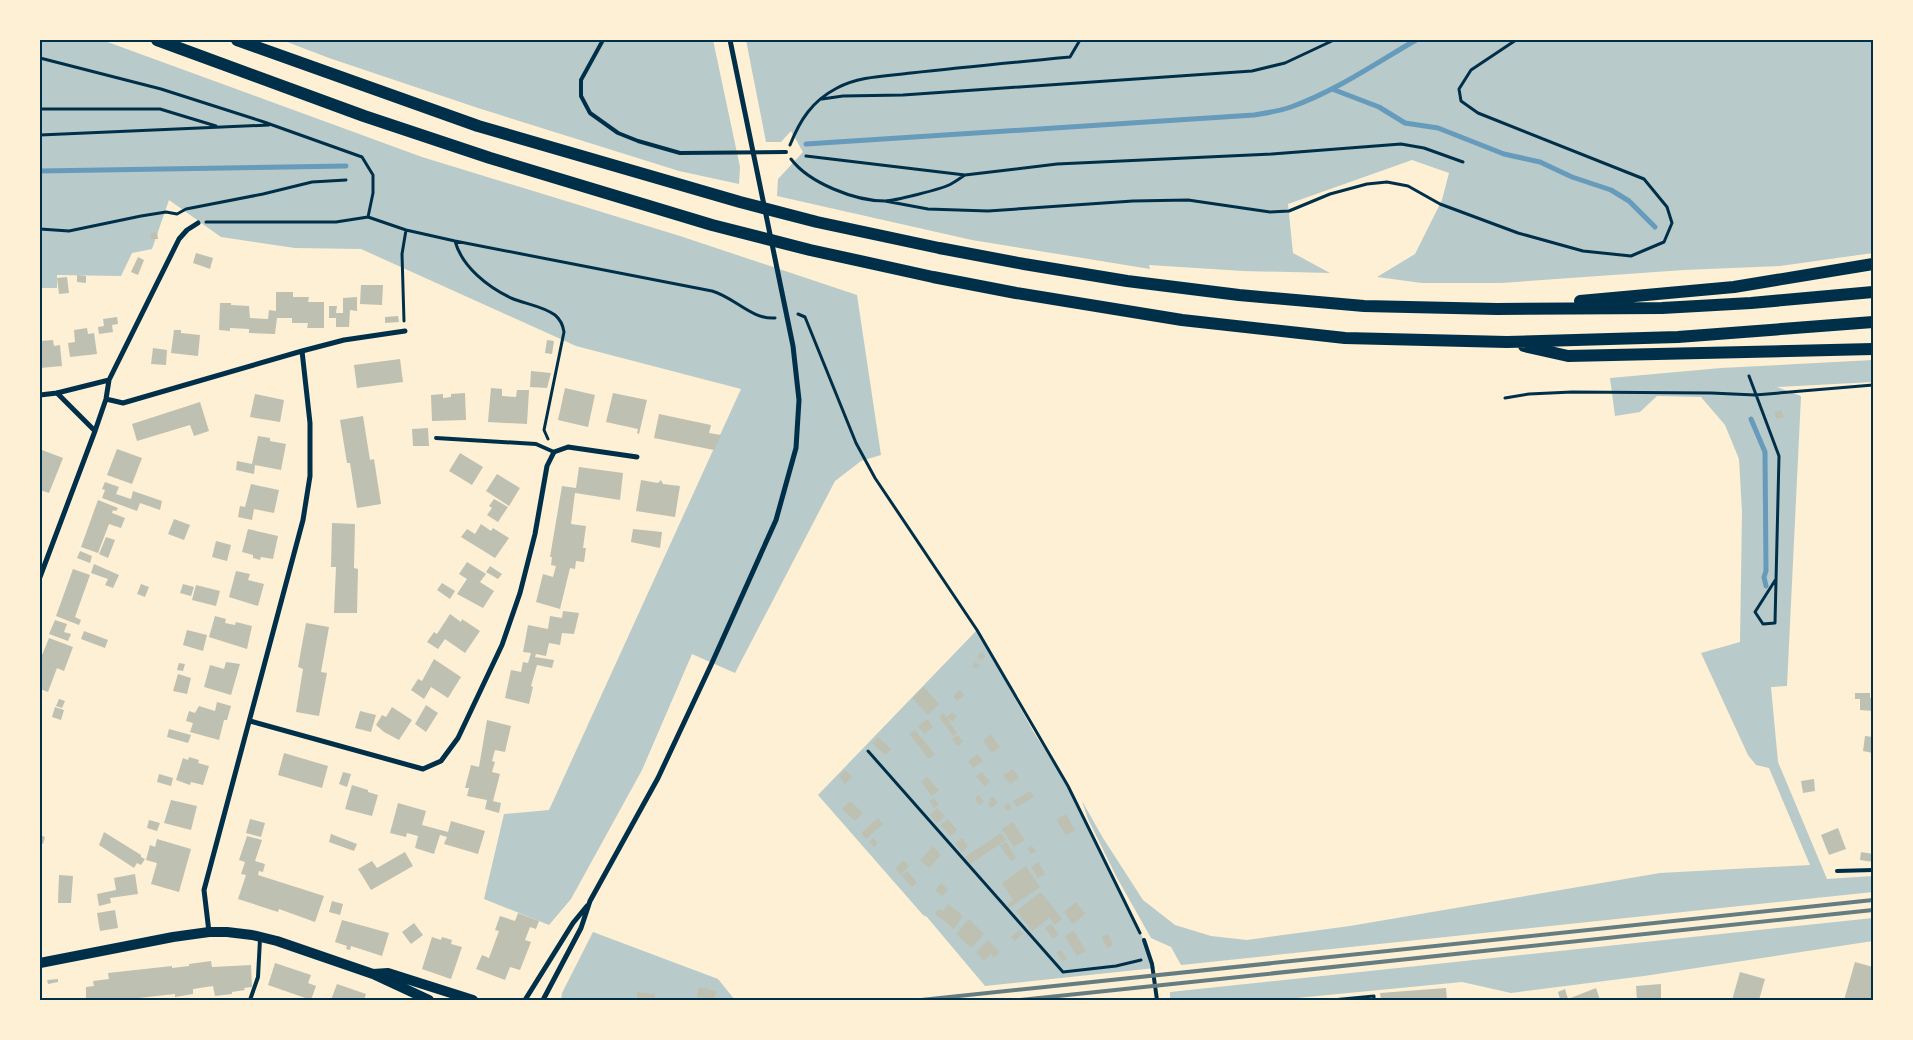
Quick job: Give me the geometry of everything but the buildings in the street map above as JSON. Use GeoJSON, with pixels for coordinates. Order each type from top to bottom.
{"type":"FeatureCollection","features":[{"type":"Feature","properties":{"kind":"highway"},"geometry":{"type":"LineString","coordinates":[[157,40],[364,116],[490,158],[712,225],[820,252],[952,281],[1182,320],[1345,338],[1507,342],[1678,337],[1820,328],[1873,322]]}},
{"type":"Feature","properties":{"kind":"highway"},"geometry":{"type":"LineString","coordinates":[[237,40],[488,129],[740,202],[817,222],[939,248],[1127,281],[1239,295],[1364,306],[1497,309],[1662,308],[1873,292]]}},
{"type":"Feature","properties":{"kind":"highway"},"geometry":{"type":"LineString","coordinates":[[1497,309],[1734,286],[1873,264]]}},
{"type":"Feature","properties":{"kind":"highway"},"geometry":{"type":"LineString","coordinates":[[1507,342],[1568,356],[1873,349]]}},
{"type":"Feature","properties":{"kind":"main road"},"geometry":{"type":"LineString","coordinates":[[40,963],[173,937],[209,932],[227,932],[260,936],[373,974],[429,1000]]}},
{"type":"Feature","properties":{"kind":"main road"},"geometry":{"type":"LineString","coordinates":[[373,974],[388,973],[473,1000]]}},
{"type":"Feature","properties":{"kind":"street"},"geometry":{"type":"LineString","coordinates":[[525,1000],[573,923],[590,901],[658,778],[776,520],[796,448],[799,423],[797,376],[730,40]]}},
{"type":"Feature","properties":{"kind":"street"},"geometry":{"type":"LineString","coordinates":[[40,577],[95,431],[106,399],[108,380],[178,239],[198,223]]}},
{"type":"Feature","properties":{"kind":"street"},"geometry":{"type":"LineString","coordinates":[[106,399],[123,404],[302,350],[344,340],[405,331]]}},
{"type":"Feature","properties":{"kind":"street"},"geometry":{"type":"LineString","coordinates":[[209,932],[204,890],[304,520],[310,476],[310,423],[302,350]]}},
{"type":"Feature","properties":{"kind":"street"},"geometry":{"type":"LineString","coordinates":[[40,395],[58,393],[108,380]]}},
{"type":"Feature","properties":{"kind":"street"},"geometry":{"type":"LineString","coordinates":[[58,393],[95,431]]}},
{"type":"Feature","properties":{"kind":"street"},"geometry":{"type":"LineString","coordinates":[[250,720],[423,770],[441,761],[458,738],[502,645],[520,593],[535,534],[547,466],[554,452],[568,447],[637,457]]}},
{"type":"Feature","properties":{"kind":"street"},"geometry":{"type":"LineString","coordinates":[[543,1000],[581,928],[590,901]]}},
{"type":"Feature","properties":{"kind":"lane"},"geometry":{"type":"LineString","coordinates":[[602,40],[581,80],[581,96],[590,113],[618,133],[680,153],[786,152]]}},
{"type":"Feature","properties":{"kind":"lane"},"geometry":{"type":"LineString","coordinates":[[436,438],[536,444],[554,452]]}},
{"type":"Feature","properties":{"kind":"lane"},"geometry":{"type":"LineString","coordinates":[[1838,871],[1873,870]]}},
{"type":"Feature","properties":{"kind":"lane"},"geometry":{"type":"LineString","coordinates":[[250,1000],[258,977],[260,936]]}},
{"type":"Feature","properties":{"kind":"lane"},"geometry":{"type":"LineString","coordinates":[[1144,940],[1151,957],[1157,1000]]}},
{"type":"Feature","properties":{"kind":"path"},"geometry":{"type":"LineString","coordinates":[[796,130],[807,112],[839,86],[870,78],[1070,57],[1080,40]]}},
{"type":"Feature","properties":{"kind":"path"},"geometry":{"type":"LineString","coordinates":[[1099,40],[1135,40]]}},
{"type":"Feature","properties":{"kind":"path"},"geometry":{"type":"LineString","coordinates":[[822,99],[1252,71],[1285,63],[1334,40]]}},
{"type":"Feature","properties":{"kind":"path"},"geometry":{"type":"LineString","coordinates":[[798,167],[833,190],[856,196],[928,209],[988,211],[1133,201],[1188,200],[1270,212],[1289,211],[1330,194],[1367,184],[1387,182],[1408,186],[1440,204],[1518,233],[1583,252],[1631,256],[1664,242],[1672,223],[1667,207],[1644,179],[1478,113],[1461,101],[1459,89],[1471,70],[1516,40]]}},
{"type":"Feature","properties":{"kind":"path"},"geometry":{"type":"LineString","coordinates":[[40,58],[161,89],[273,125],[362,157],[373,175],[373,193],[368,216]]}},
{"type":"Feature","properties":{"kind":"path"},"geometry":{"type":"LineString","coordinates":[[40,109],[160,109],[219,127]]}},
{"type":"Feature","properties":{"kind":"path"},"geometry":{"type":"LineString","coordinates":[[40,135],[273,125]]}},
{"type":"Feature","properties":{"kind":"path"},"geometry":{"type":"LineString","coordinates":[[806,156],[965,174],[1057,164],[1272,154],[1401,144],[1424,148],[1462,162]]}},
{"type":"Feature","properties":{"kind":"path"},"geometry":{"type":"LineString","coordinates":[[885,201],[948,186],[965,174]]}},
{"type":"Feature","properties":{"kind":"path"},"geometry":{"type":"LineString","coordinates":[[40,230],[69,231],[166,212],[177,214],[186,209],[312,182],[346,180]]}},
{"type":"Feature","properties":{"kind":"path"},"geometry":{"type":"LineString","coordinates":[[198,223],[224,221],[336,222],[368,216],[406,230],[455,241],[712,291],[729,297],[762,317],[775,318]]}},
{"type":"Feature","properties":{"kind":"path"},"geometry":{"type":"LineString","coordinates":[[405,331],[402,263],[406,230]]}},
{"type":"Feature","properties":{"kind":"path"},"geometry":{"type":"LineString","coordinates":[[455,241],[464,262],[487,283],[510,297],[555,316],[563,326],[564,332],[544,430],[554,452]]}},
{"type":"Feature","properties":{"kind":"path"},"geometry":{"type":"LineString","coordinates":[[798,314],[805,317],[856,443],[875,478],[982,638],[1068,786],[1144,940]]}},
{"type":"Feature","properties":{"kind":"path"},"geometry":{"type":"LineString","coordinates":[[1749,376],[1779,456],[1775,623],[1763,624],[1755,612],[1776,579]]}},
{"type":"Feature","properties":{"kind":"path"},"geometry":{"type":"LineString","coordinates":[[1505,398],[1529,394],[1590,392],[1755,395],[1873,385]]}},
{"type":"Feature","properties":{"kind":"path"},"geometry":{"type":"LineString","coordinates":[[868,751],[1063,972],[1116,966],[1151,957]]}},
{"type":"Feature","properties":{"kind":"path"},"geometry":{"type":"LineString","coordinates":[[1332,1000],[1374,996],[1374,1000]]}},
{"type":"Feature","properties":{"kind":"shaded area"},"geometry":{"type":"Polygon","coordinates":[[[40,40],[102,40],[422,157],[680,236],[857,295],[881,455],[861,461],[835,481],[735,673],[692,654],[642,770],[571,899],[549,925],[484,899],[504,814],[549,810],[741,389],[576,346],[361,249],[295,248],[221,237],[169,200],[152,249],[132,253],[121,276],[57,275],[57,288],[40,288],[40,40]]]}},
{"type":"Feature","properties":{"kind":"shaded area"},"geometry":{"type":"Polygon","coordinates":[[[282,40],[713,40],[740,167],[739,184],[679,171],[478,108],[329,58],[282,40]]]}},
{"type":"Feature","properties":{"kind":"shaded area"},"geometry":{"type":"Polygon","coordinates":[[[746,40],[1873,40],[1873,253],[1780,266],[1684,270],[1501,283],[1422,283],[1377,277],[1415,254],[1442,200],[1449,173],[1412,160],[1288,204],[1293,253],[1330,273],[1243,271],[1149,265],[1150,269],[972,240],[777,196],[778,179],[803,152],[791,131],[781,142],[766,142],[746,40]]]}},
{"type":"Feature","properties":{"kind":"shaded area"},"geometry":{"type":"Polygon","coordinates":[[[1873,360],[1873,382],[1777,387],[1801,396],[1787,686],[1771,687],[1778,762],[1827,879],[1873,876],[1873,892],[1181,965],[1171,947],[1151,938],[1116,876],[1088,819],[1082,801],[1103,838],[1143,900],[1175,925],[1211,936],[1247,940],[1350,926],[1660,873],[1810,865],[1769,768],[1756,765],[1748,755],[1701,653],[1740,642],[1742,512],[1739,459],[1725,425],[1701,397],[1657,396],[1640,412],[1615,416],[1610,378],[1721,368],[1873,360]]]}},
{"type":"Feature","properties":{"kind":"shaded area"},"geometry":{"type":"Polygon","coordinates":[[[977,630],[1033,731],[1068,786],[1144,940],[1155,968],[985,986],[927,917],[923,915],[818,795],[977,630]]]}},
{"type":"Feature","properties":{"kind":"shaded area"},"geometry":{"type":"Polygon","coordinates":[[[1873,918],[1873,941],[1644,976],[1511,993],[1462,982],[1276,1000],[1170,1000],[1170,992],[1873,918]]]}},
{"type":"Feature","properties":{"kind":"shaded area"},"geometry":{"type":"Polygon","coordinates":[[[593,932],[718,979],[735,1000],[561,1000],[562,993],[593,932]]]}},
{"type":"Feature","properties":{"kind":"waterway"},"geometry":{"type":"LineString","coordinates":[[806,144],[1254,115],[1278,111],[1324,93],[1416,40]]}},
{"type":"Feature","properties":{"kind":"waterway"},"geometry":{"type":"LineString","coordinates":[[1332,89],[1379,107],[1405,123],[1438,128],[1504,154],[1540,162],[1572,177],[1611,190],[1629,201],[1655,227]]}},
{"type":"Feature","properties":{"kind":"waterway"},"geometry":{"type":"LineString","coordinates":[[40,171],[346,166]]}},
{"type":"Feature","properties":{"kind":"waterway"},"geometry":{"type":"LineString","coordinates":[[1751,419],[1765,452],[1766,571],[1764,577],[1766,586]]}},
{"type":"Feature","properties":{"kind":"railway"},"geometry":{"type":"LineString","coordinates":[[921,1000],[1873,900]]}},
{"type":"Feature","properties":{"kind":"railway"},"geometry":{"type":"LineString","coordinates":[[1020,1000],[1873,910]]}}]}
